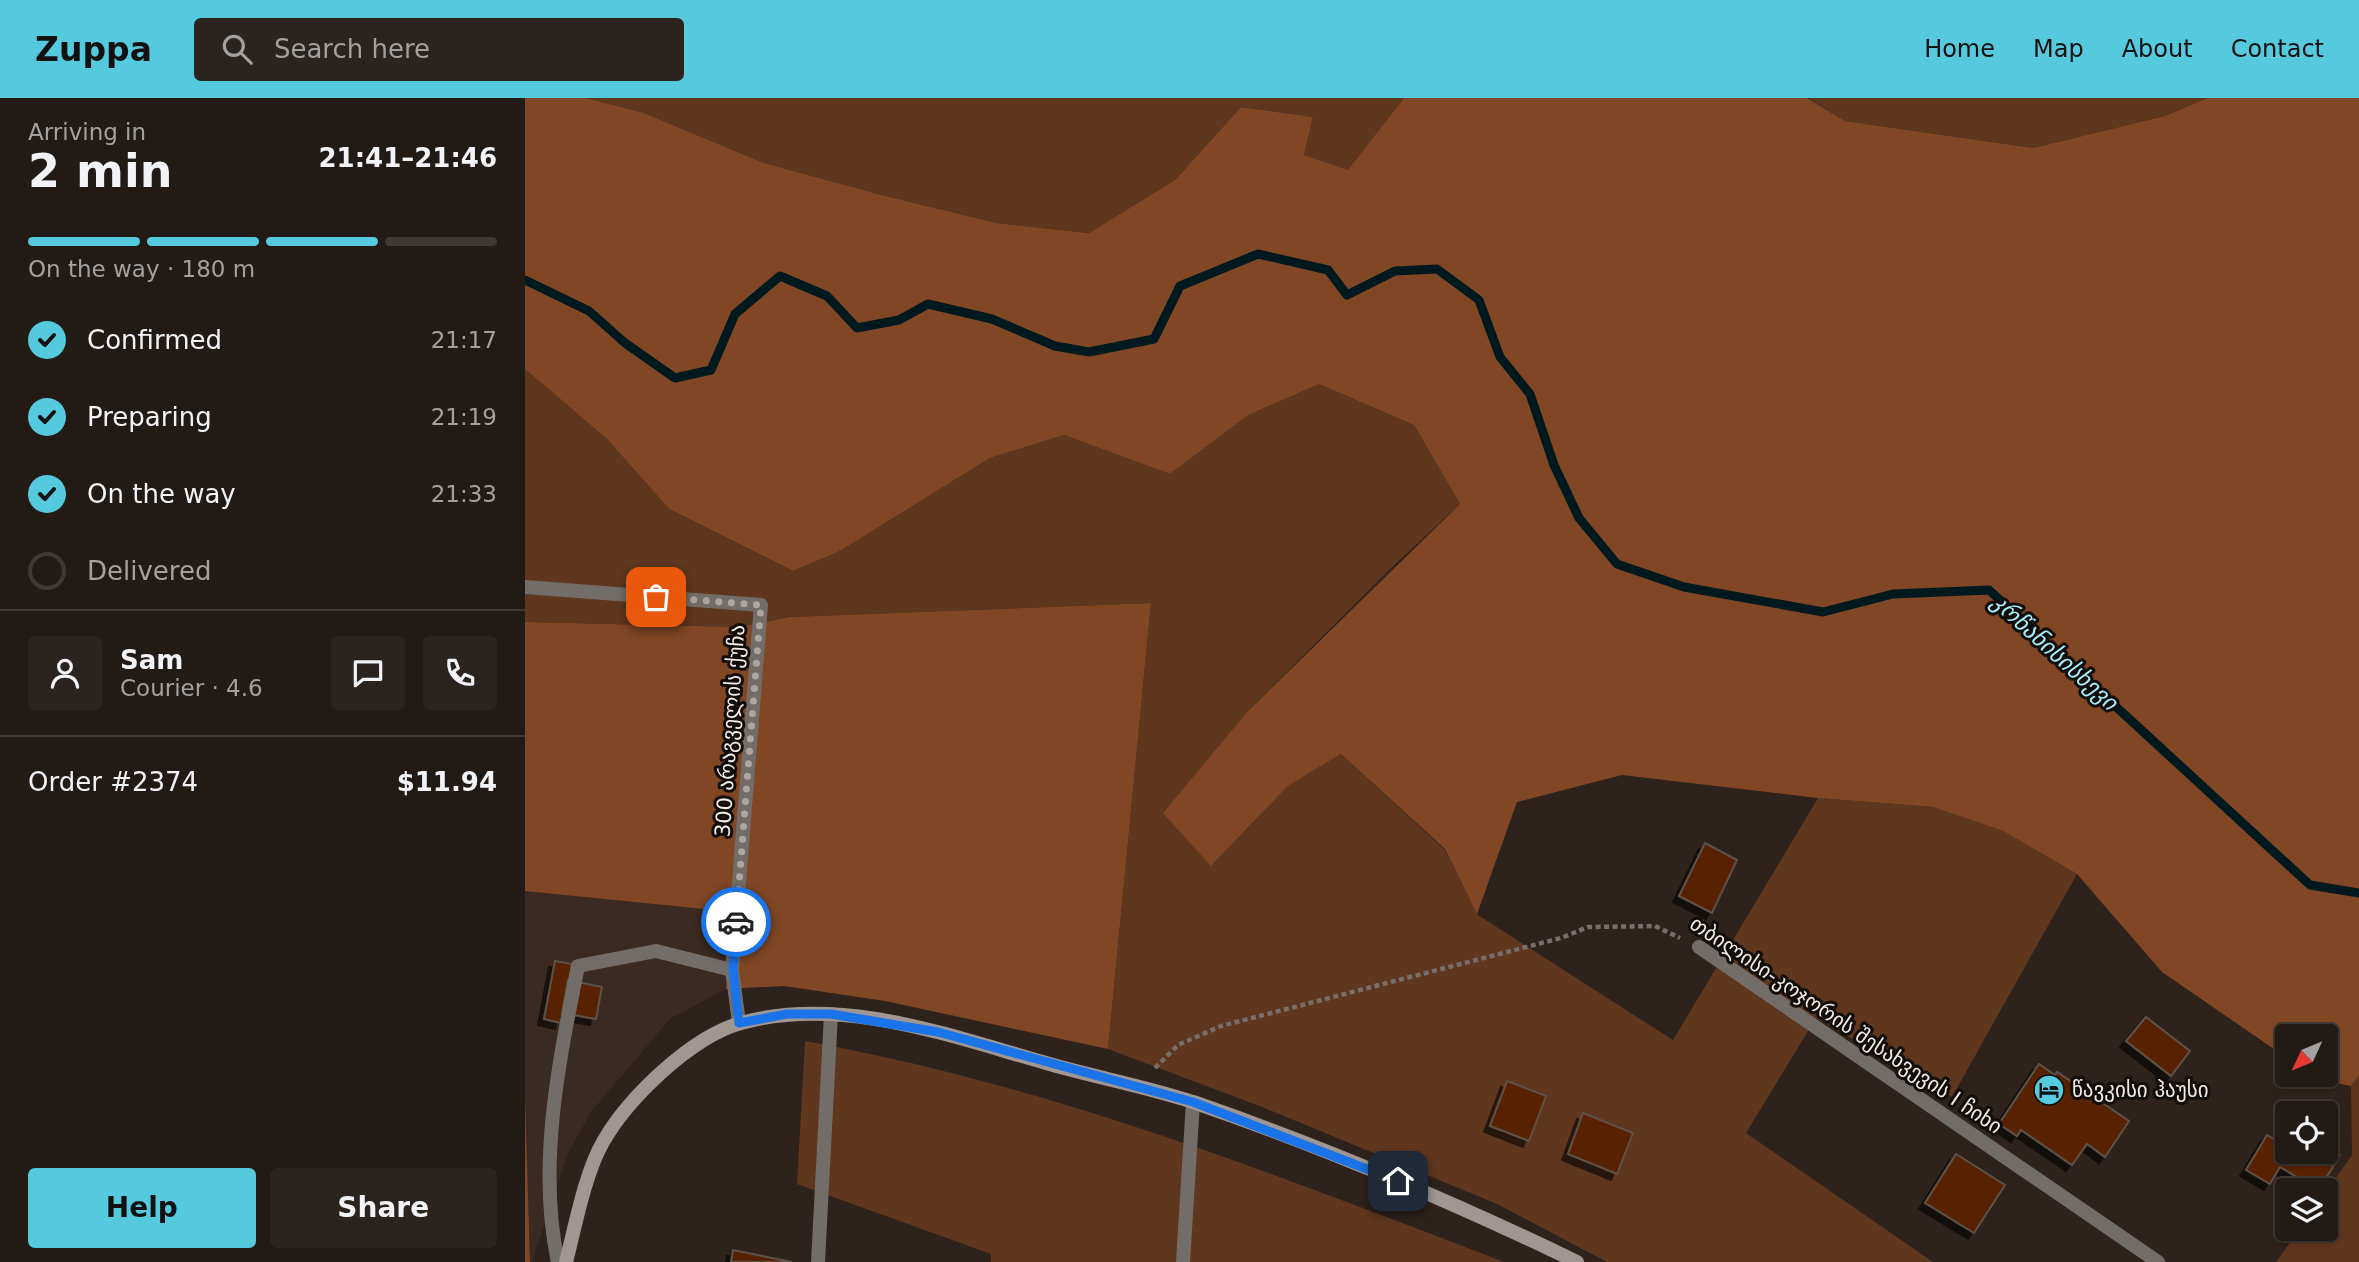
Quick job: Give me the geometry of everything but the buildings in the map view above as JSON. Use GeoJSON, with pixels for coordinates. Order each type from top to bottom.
{"type":"FeatureCollection","features":[{"type":"Feature","properties":{"kind":"main road"},"geometry":{"type":"LineString","coordinates":[[566,1262],[602,1143],[628,1107],[660,1074],[697,1046],[739,1023],[787,1014],[831,1014],[938,1032],[1134,1088],[1193,1102],[1466,1209],[1577,1262]]}},
{"type":"Feature","properties":{"kind":"street","name":"300 არაგველის ქუჩა"},"geometry":{"type":"LineString","coordinates":[[525,587],[761,605],[733,970]]}},
{"type":"Feature","properties":{"kind":"street","name":"თბილისი-კოჯორის შესახვევის I ჩიხი"},"geometry":{"type":"LineString","coordinates":[[1699,947],[2158,1262]]}},
{"type":"Feature","properties":{"kind":"street"},"geometry":{"type":"LineString","coordinates":[[558,1262],[549,1221],[556,1074],[579,966],[656,951],[733,970],[739,1023]]}},
{"type":"Feature","properties":{"kind":"street"},"geometry":{"type":"LineString","coordinates":[[818,1262],[831,1014]]}},
{"type":"Feature","properties":{"kind":"street"},"geometry":{"type":"LineString","coordinates":[[1183,1262],[1193,1102]]}},
{"type":"Feature","properties":{"kind":"path","name":"თბილისი-კოჯორის შესახვევის I ჩიხი"},"geometry":{"type":"LineString","coordinates":[[1134,1088],[1178,1045],[1221,1026],[1561,938],[1588,927],[1655,926],[1699,947]]}},
{"type":"Feature","properties":{"kind":"shaded area"},"geometry":{"type":"Polygon","coordinates":[[[525,98],[587,98],[644,113],[764,163],[882,195],[996,223],[1089,233],[1175,180],[1241,107],[1313,117],[1304,155],[1348,170],[1404,98],[1807,98],[1845,121],[2033,148],[2165,116],[2207,98],[2359,98],[2359,1075],[2351,1086],[2338,1083],[2338,1024],[2275,1024],[2275,1050],[2162,972],[2077,874],[2003,831],[1933,807],[1818,798],[1622,775],[1517,802],[1477,914],[1445,849],[1341,754],[1288,786],[1211,866],[1163,813],[1248,711],[1460,504],[1414,425],[1319,384],[1248,415],[1170,474],[1064,435],[990,458],[840,551],[793,571],[669,509],[607,439],[525,369],[525,98]]]}},
{"type":"Feature","properties":{"kind":"shaded area"},"geometry":{"type":"Polygon","coordinates":[[[587,98],[1404,98],[1348,171],[1304,155],[1313,117],[1241,107],[1175,180],[1089,233],[996,223],[882,195],[764,163],[644,113],[587,98]]]}},
{"type":"Feature","properties":{"kind":"shaded area"},"geometry":{"type":"Polygon","coordinates":[[[1808,98],[2207,98],[2165,116],[2033,148],[1845,121],[1808,98]]]}},
{"type":"Feature","properties":{"kind":"shaded area"},"geometry":{"type":"Polygon","coordinates":[[[525,369],[607,439],[669,509],[793,571],[840,551],[990,458],[1064,435],[1170,474],[1247,415],[1319,384],[1414,425],[1460,504],[1389,570],[1248,711],[1211,866],[1288,786],[1341,754],[1445,850],[1478,915],[1673,1040],[1818,798],[1933,807],[2003,831],[2077,874],[1952,1097],[1816,1018],[1746,1133],[1933,1262],[1607,1262],[1497,1204],[1262,1107],[1108,1049],[1151,603],[789,617],[740,627],[525,622],[525,369]]]}},
{"type":"Feature","properties":{"kind":"shaded area"},"geometry":{"type":"Polygon","coordinates":[[[1151,603],[1108,1049],[885,1001],[784,986],[726,989],[734,912],[525,891],[525,622],[740,627],[789,617],[1151,603]]]}},
{"type":"Feature","properties":{"kind":"shaded area"},"geometry":{"type":"Polygon","coordinates":[[[525,891],[734,912],[726,989],[670,1019],[591,1112],[568,1153],[532,1262],[525,1096],[525,891]]]}},
{"type":"Feature","properties":{"kind":"shaded area"},"geometry":{"type":"Polygon","coordinates":[[[805,1041],[895,1059],[1072,1107],[1246,1165],[1504,1262],[991,1262],[991,1254],[797,1184],[805,1041]]]}},
{"type":"Feature","properties":{"kind":"shaded area"},"geometry":{"type":"Polygon","coordinates":[[[2359,1075],[2359,1262],[2276,1262],[2291,1241],[2338,1241],[2338,1178],[2336,1178],[2352,1155],[2351,1086],[2359,1075]]]}},
{"type":"Feature","properties":{"kind":"shaded area"},"geometry":{"type":"Polygon","coordinates":[[[525,1096],[530,1262],[525,1262],[525,1096]]]}},
{"type":"Feature","properties":{"kind":"waterway","name":"კრწანისისხევი"},"geometry":{"type":"LineString","coordinates":[[525,280],[589,311],[625,343],[675,378],[711,370],[735,314],[780,276],[827,296],[857,328],[899,320],[928,304],[992,319],[1055,346],[1089,352],[1154,339],[1180,286],[1258,254],[1328,270],[1347,295],[1395,271],[1437,269],[1479,300],[1500,357],[1530,394],[1554,465],[1579,518],[1617,564],[1684,587],[1823,612],[1893,594],[1989,590],[2310,885],[2359,893]]}},
{"type":"Feature","properties":{"kind":"way so far"},"geometry":{"type":"LineString","coordinates":[[656,597],[761,605],[736,922]]}},
{"type":"Feature","properties":{"kind":"place","name":"წავკისი ჰაუსი"},"geometry":{"type":"Point","coordinates":[2049,1090]}},
{"type":"Feature","properties":{"kind":"route"},"geometry":{"type":"LineString","coordinates":[[736,922],[733,970],[739,1023],[787,1014],[831,1014],[938,1032],[1134,1088],[1193,1102],[1398,1181]]}}]}
